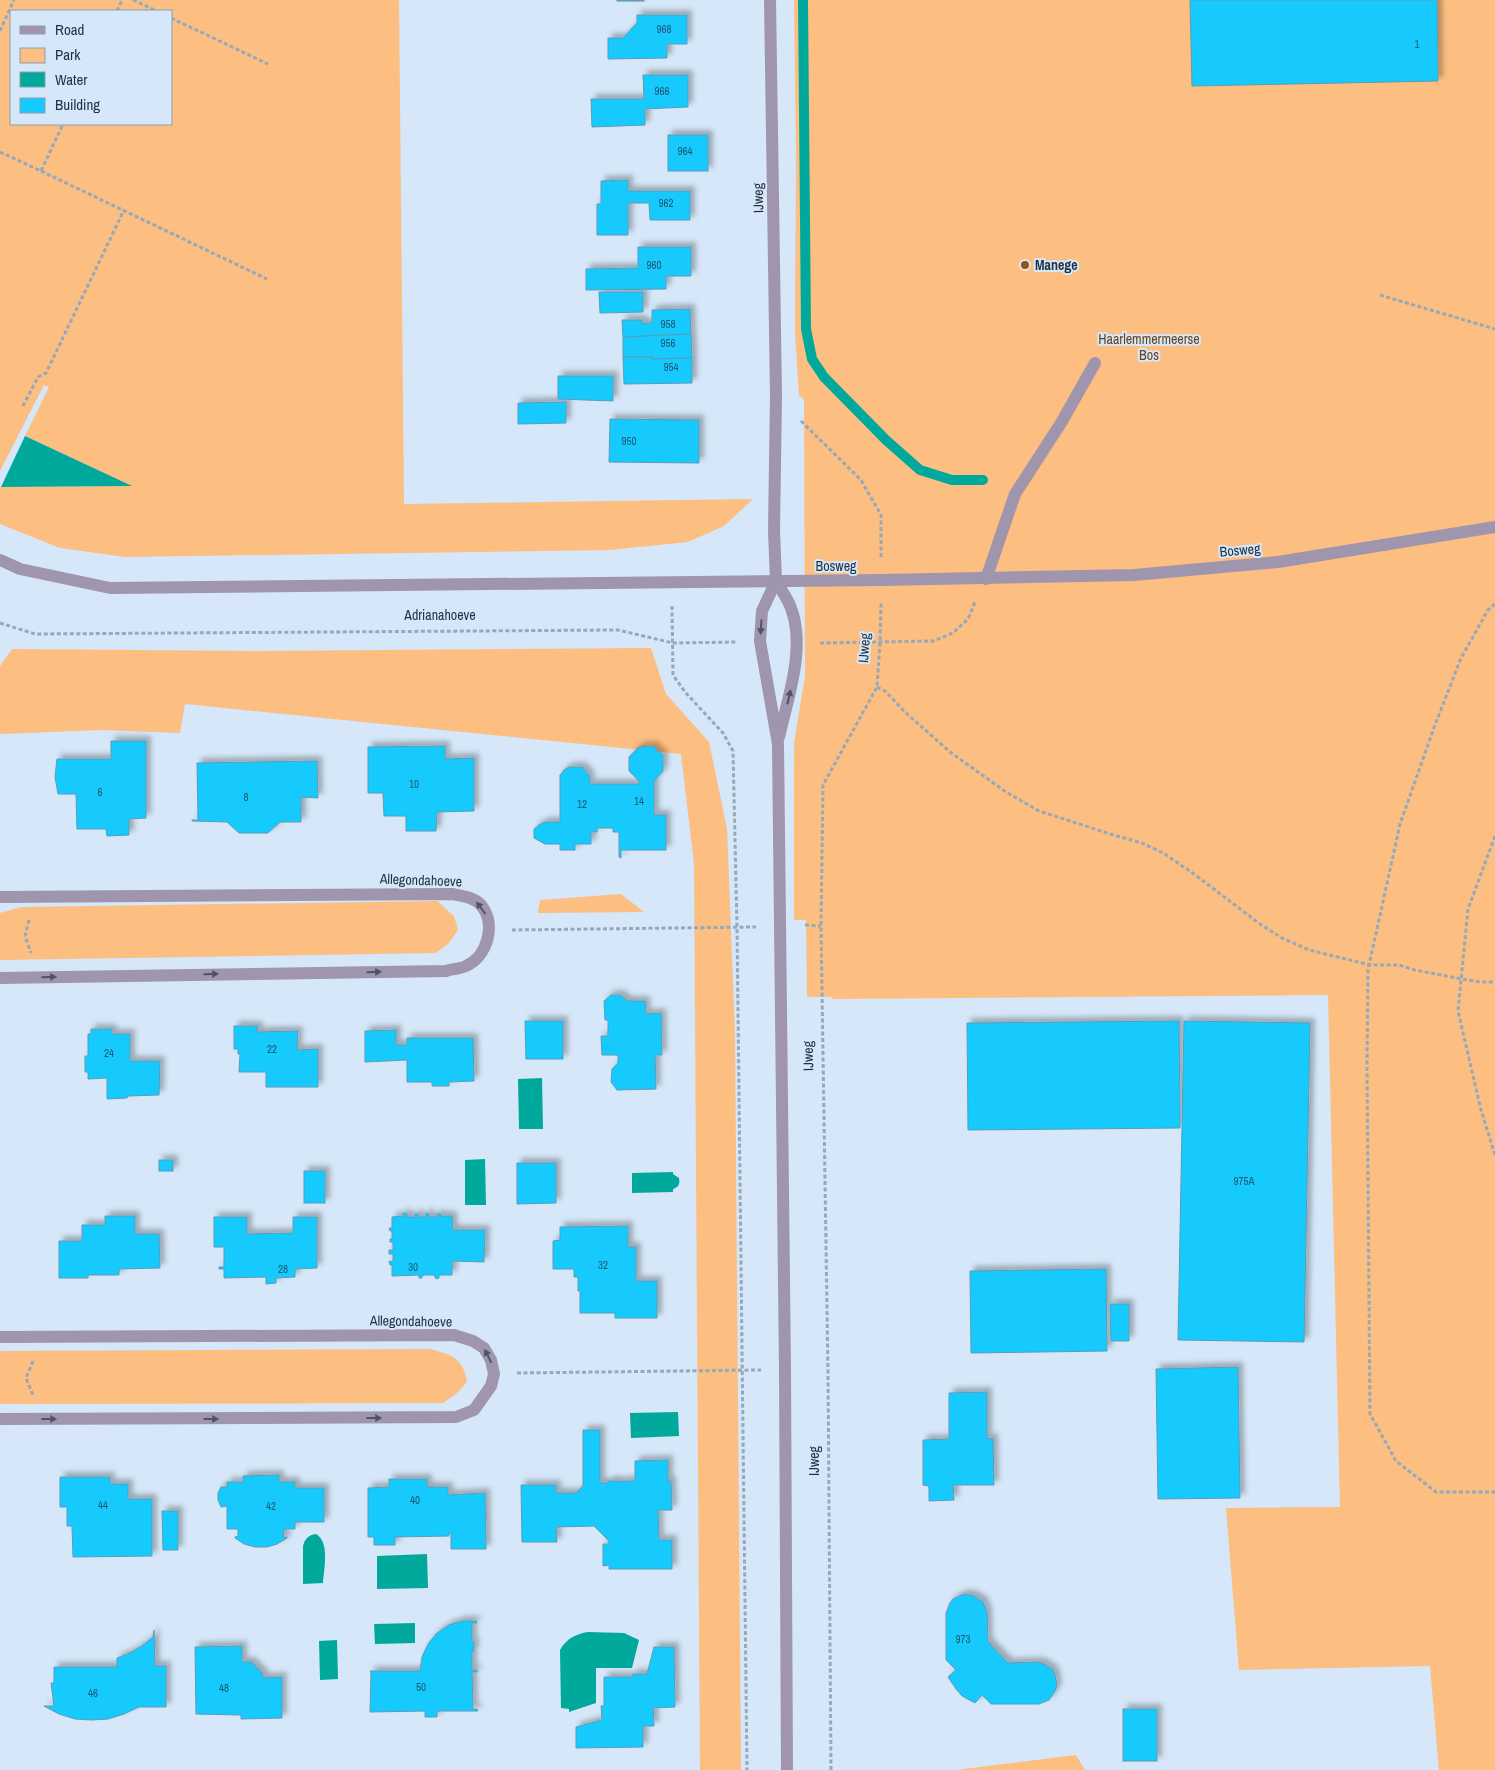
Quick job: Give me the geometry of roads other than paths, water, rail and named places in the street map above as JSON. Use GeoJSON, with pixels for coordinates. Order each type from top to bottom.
{"type":"FeatureCollection","features":[{"type":"Feature","properties":{"kind":"street","name":"IJweg"},"geometry":{"type":"LineString","coordinates":[[770,0],[776,396],[774,531],[776,581],[791,608],[798,642],[794,672],[778,744]]}},
{"type":"Feature","properties":{"kind":"street"},"geometry":{"type":"LineString","coordinates":[[986,579],[1015,494],[1061,423],[1095,363]]}},
{"type":"Feature","properties":{"kind":"street","name":"Bosweg"},"geometry":{"type":"LineString","coordinates":[[776,581],[986,579],[1134,575],[1268,563],[1495,527]]}},
{"type":"Feature","properties":{"kind":"street"},"geometry":{"type":"LineString","coordinates":[[0,560],[20,569],[110,588],[776,581]]}},
{"type":"Feature","properties":{"kind":"street","name":"IJweg"},"geometry":{"type":"LineString","coordinates":[[776,581],[762,611],[760,641],[778,744],[787,1770]]}},
{"type":"Feature","properties":{"kind":"street","name":"Allegondahoeve"},"geometry":{"type":"LineString","coordinates":[[0,896],[452,894],[469,897],[481,905],[488,920],[489,936],[481,954],[466,966],[446,971],[0,978]]}},
{"type":"Feature","properties":{"kind":"street","name":"Allegondahoeve"},"geometry":{"type":"LineString","coordinates":[[0,1337],[454,1335],[473,1341],[484,1348],[491,1360],[494,1374],[492,1386],[474,1410],[456,1417],[0,1419]]}},
{"type":"Feature","properties":{"kind":"water"},"geometry":{"type":"Polygon","coordinates":[[[25,436],[132,486],[1,487],[25,436]]]}},
{"type":"Feature","properties":{"kind":"water"},"geometry":{"type":"Polygon","coordinates":[[[542,1078],[543,1129],[519,1129],[518,1079],[542,1078]]]}},
{"type":"Feature","properties":{"kind":"water"},"geometry":{"type":"Polygon","coordinates":[[[485,1159],[486,1205],[465,1205],[465,1160],[485,1159]]]}},
{"type":"Feature","properties":{"kind":"water"},"geometry":{"type":"Polygon","coordinates":[[[673,1172],[679,1178],[679,1182],[678,1186],[673,1189],[673,1192],[632,1193],[632,1173],[673,1172]]]}},
{"type":"Feature","properties":{"kind":"water"},"geometry":{"type":"Polygon","coordinates":[[[678,1412],[679,1436],[631,1438],[630,1413],[678,1412]]]}},
{"type":"Feature","properties":{"kind":"water"},"geometry":{"type":"Polygon","coordinates":[[[316,1534],[325,1549],[323,1583],[303,1584],[303,1546],[307,1538],[316,1534]]]}},
{"type":"Feature","properties":{"kind":"water"},"geometry":{"type":"Polygon","coordinates":[[[427,1554],[428,1588],[377,1589],[377,1556],[427,1554]]]}},
{"type":"Feature","properties":{"kind":"water"},"geometry":{"type":"Polygon","coordinates":[[[415,1623],[415,1643],[375,1644],[374,1624],[415,1623]]]}},
{"type":"Feature","properties":{"kind":"water"},"geometry":{"type":"Polygon","coordinates":[[[588,1632],[624,1633],[639,1640],[632,1668],[596,1668],[596,1703],[569,1712],[569,1709],[561,1708],[560,1650],[572,1637],[588,1632]]]}},
{"type":"Feature","properties":{"kind":"water"},"geometry":{"type":"Polygon","coordinates":[[[337,1640],[338,1679],[320,1680],[319,1641],[337,1640]]]}},
{"type":"Feature","properties":{"kind":"waterway"},"geometry":{"type":"LineString","coordinates":[[803,0],[806,329],[812,359],[824,377],[886,440],[920,470],[952,480],[983,480]]}},
{"type":"Feature","properties":{"kind":"place","name":"Manege"},"geometry":{"type":"Point","coordinates":[1025,265]}},
{"type":"Feature","properties":{"kind":"park label","name":"Haarlemmermeerse Bos"},"geometry":{"type":"Point","coordinates":[1149,348]}}]}
